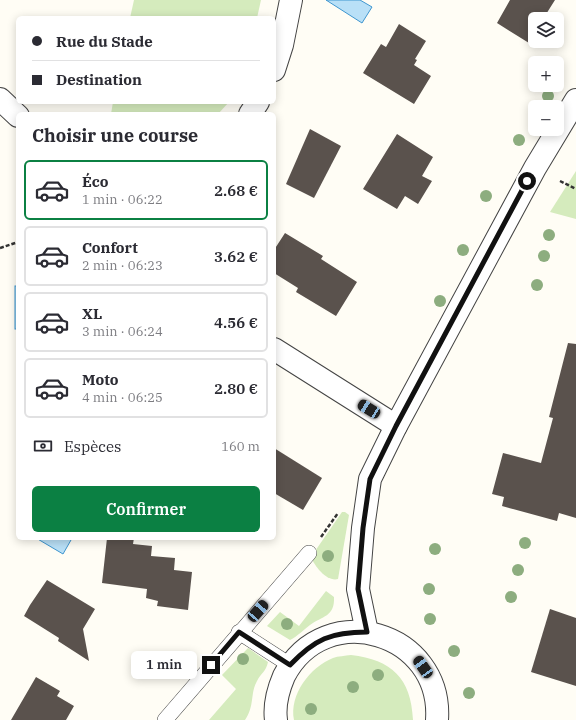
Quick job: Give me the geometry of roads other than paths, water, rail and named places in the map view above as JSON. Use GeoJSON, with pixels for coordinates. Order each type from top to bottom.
{"type":"FeatureCollection","features":[{"type":"Feature","properties":{"kind":"street"},"geometry":{"type":"LineString","coordinates":[[276,64],[282,45],[291,0]]}},
{"type":"Feature","properties":{"kind":"street"},"geometry":{"type":"LineString","coordinates":[[0,99],[16,114]]}},
{"type":"Feature","properties":{"kind":"street"},"geometry":{"type":"LineString","coordinates":[[367,632],[358,589],[363,528],[370,479],[396,426],[535,168],[576,100]]}},
{"type":"Feature","properties":{"kind":"street"},"geometry":{"type":"LineString","coordinates":[[276,350],[396,426]]}},
{"type":"Feature","properties":{"kind":"street"},"geometry":{"type":"LineString","coordinates":[[276,720],[274,712],[279,687],[290,665],[306,649],[324,638],[345,632],[367,632],[393,640],[415,656],[431,679],[438,705],[437,720]]}},
{"type":"Feature","properties":{"kind":"lane"},"geometry":{"type":"LineString","coordinates":[[165,720],[239,632],[309,553]]}},
{"type":"Feature","properties":{"kind":"lane"},"geometry":{"type":"LineString","coordinates":[[239,632],[290,665]]}},
{"type":"Feature","properties":{"kind":"water"},"geometry":{"type":"Polygon","coordinates":[[[326,0],[360,0],[372,7],[362,23],[326,0]]]}},
{"type":"Feature","properties":{"kind":"water"},"geometry":{"type":"Polygon","coordinates":[[[15,286],[16,286],[16,329],[15,286]]]}},
{"type":"Feature","properties":{"kind":"water"},"geometry":{"type":"Polygon","coordinates":[[[39,540],[71,540],[63,554],[39,540]]]}}]}
